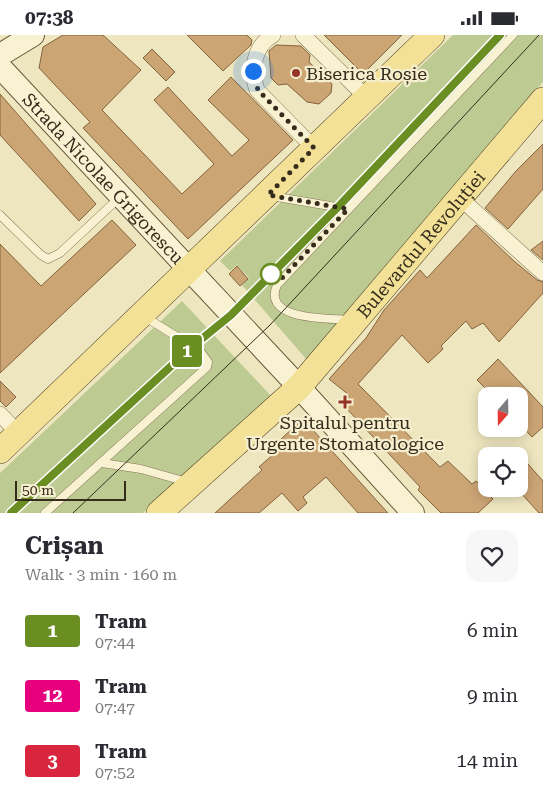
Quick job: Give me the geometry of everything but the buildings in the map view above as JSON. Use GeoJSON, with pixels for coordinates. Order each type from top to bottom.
{"type":"FeatureCollection","features":[{"type":"Feature","properties":{"kind":"main road"},"geometry":{"type":"LineString","coordinates":[[0,55],[33,35]]}},
{"type":"Feature","properties":{"kind":"main road"},"geometry":{"type":"LineString","coordinates":[[0,451],[432,35]]}},
{"type":"Feature","properties":{"kind":"main road","name":"Strada Nicolae Grigorescu"},"geometry":{"type":"LineString","coordinates":[[0,67],[188,269]]}},
{"type":"Feature","properties":{"kind":"main road","name":"Bulevardul Revoluției"},"geometry":{"type":"LineString","coordinates":[[159,513],[299,387],[543,100]]}},
{"type":"Feature","properties":{"kind":"main road"},"geometry":{"type":"LineString","coordinates":[[188,269],[299,387],[413,513]]}},
{"type":"Feature","properties":{"kind":"street"},"geometry":{"type":"LineString","coordinates":[[303,35],[366,97]]}},
{"type":"Feature","properties":{"kind":"street"},"geometry":{"type":"LineString","coordinates":[[268,36],[259,50],[254,63],[254,81],[258,90],[314,148]]}},
{"type":"Feature","properties":{"kind":"street"},"geometry":{"type":"LineString","coordinates":[[460,199],[543,273]]}},
{"type":"Feature","properties":{"kind":"street"},"geometry":{"type":"LineString","coordinates":[[0,413],[18,433]]}},
{"type":"Feature","properties":{"kind":"lane"},"geometry":{"type":"LineString","coordinates":[[356,320],[290,314],[283,310],[277,302],[275,294],[281,279],[513,35]]}},
{"type":"Feature","properties":{"kind":"lane"},"geometry":{"type":"LineString","coordinates":[[268,195],[348,209]]}},
{"type":"Feature","properties":{"kind":"lane"},"geometry":{"type":"LineString","coordinates":[[0,215],[41,255],[48,259],[60,253],[121,196]]}},
{"type":"Feature","properties":{"kind":"lane"},"geometry":{"type":"LineString","coordinates":[[46,513],[207,367],[208,362],[200,351],[141,314]]}},
{"type":"Feature","properties":{"kind":"lane"},"geometry":{"type":"LineString","coordinates":[[102,463],[141,469],[192,483]]}},
{"type":"Feature","properties":{"kind":"green space"},"geometry":{"type":"Polygon","coordinates":[[[453,35],[543,35],[543,82],[307,360],[242,285],[249,278],[237,265],[230,271],[220,261],[453,35]]]}},
{"type":"Feature","properties":{"kind":"green space"},"geometry":{"type":"Polygon","coordinates":[[[182,301],[272,397],[143,513],[0,513],[0,473],[182,301]]]}},
{"type":"Feature","properties":{"kind":"tram line"},"geometry":{"type":"LineString","coordinates":[[11,513],[193,346],[231,315],[337,207],[500,35]]}},
{"type":"Feature","properties":{"kind":"tram line","name":"1"},"geometry":{"type":"LineString","coordinates":[[11,513],[193,346],[231,315],[338,207],[500,35]]}},
{"type":"Feature","properties":{"kind":"tram line"},"geometry":{"type":"LineString","coordinates":[[73,513],[270,325],[539,35]]}},
{"type":"Feature","properties":{"kind":"place","name":"Biserica Roșie"},"geometry":{"type":"Point","coordinates":[296,73]}},
{"type":"Feature","properties":{"kind":"place","name":"Spitalul pentru Urgente Stomatologice"},"geometry":{"type":"Point","coordinates":[345,402]}},
{"type":"Feature","properties":{"kind":"route"},"geometry":{"type":"LineString","coordinates":[[253,71],[254,81],[258,90],[314,148],[268,195],[348,209],[281,279],[271,274]]}}]}
